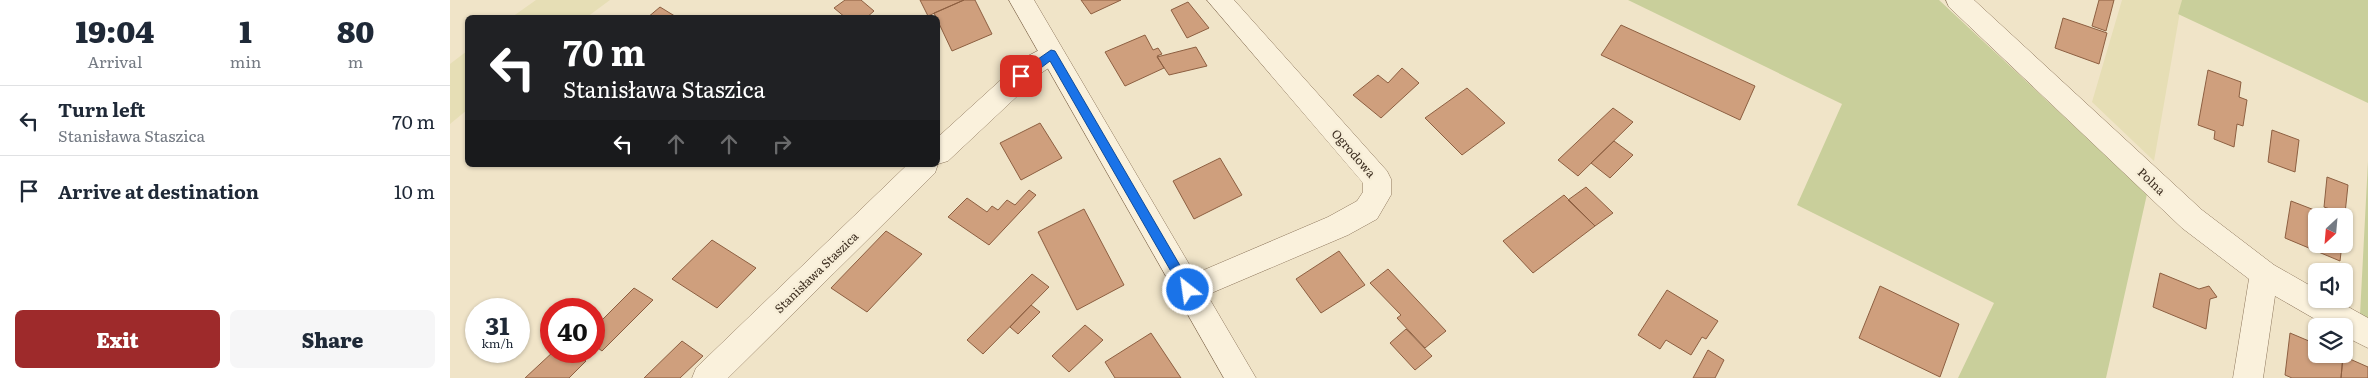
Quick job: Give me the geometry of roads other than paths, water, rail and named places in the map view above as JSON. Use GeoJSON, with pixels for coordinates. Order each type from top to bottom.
{"type":"FeatureCollection","features":[{"type":"Feature","properties":{"kind":"street"},"geometry":{"type":"LineString","coordinates":[[1021,0],[1188,290],[1241,378]]}},
{"type":"Feature","properties":{"kind":"street","name":"Ogrodowa"},"geometry":{"type":"LineString","coordinates":[[1188,290],[1338,226],[1367,210],[1377,195],[1377,179],[1219,0]]}},
{"type":"Feature","properties":{"kind":"street","name":"Polna"},"geometry":{"type":"LineString","coordinates":[[1958,0],[2192,219],[2264,274],[2368,334]]}},
{"type":"Feature","properties":{"kind":"street"},"geometry":{"type":"LineString","coordinates":[[940,151],[1000,95],[1051,54]]}},
{"type":"Feature","properties":{"kind":"street","name":"Stanisława Staszica"},"geometry":{"type":"LineString","coordinates":[[707,378],[923,167]]}},
{"type":"Feature","properties":{"kind":"street"},"geometry":{"type":"LineString","coordinates":[[2248,378],[2264,274]]}}]}
